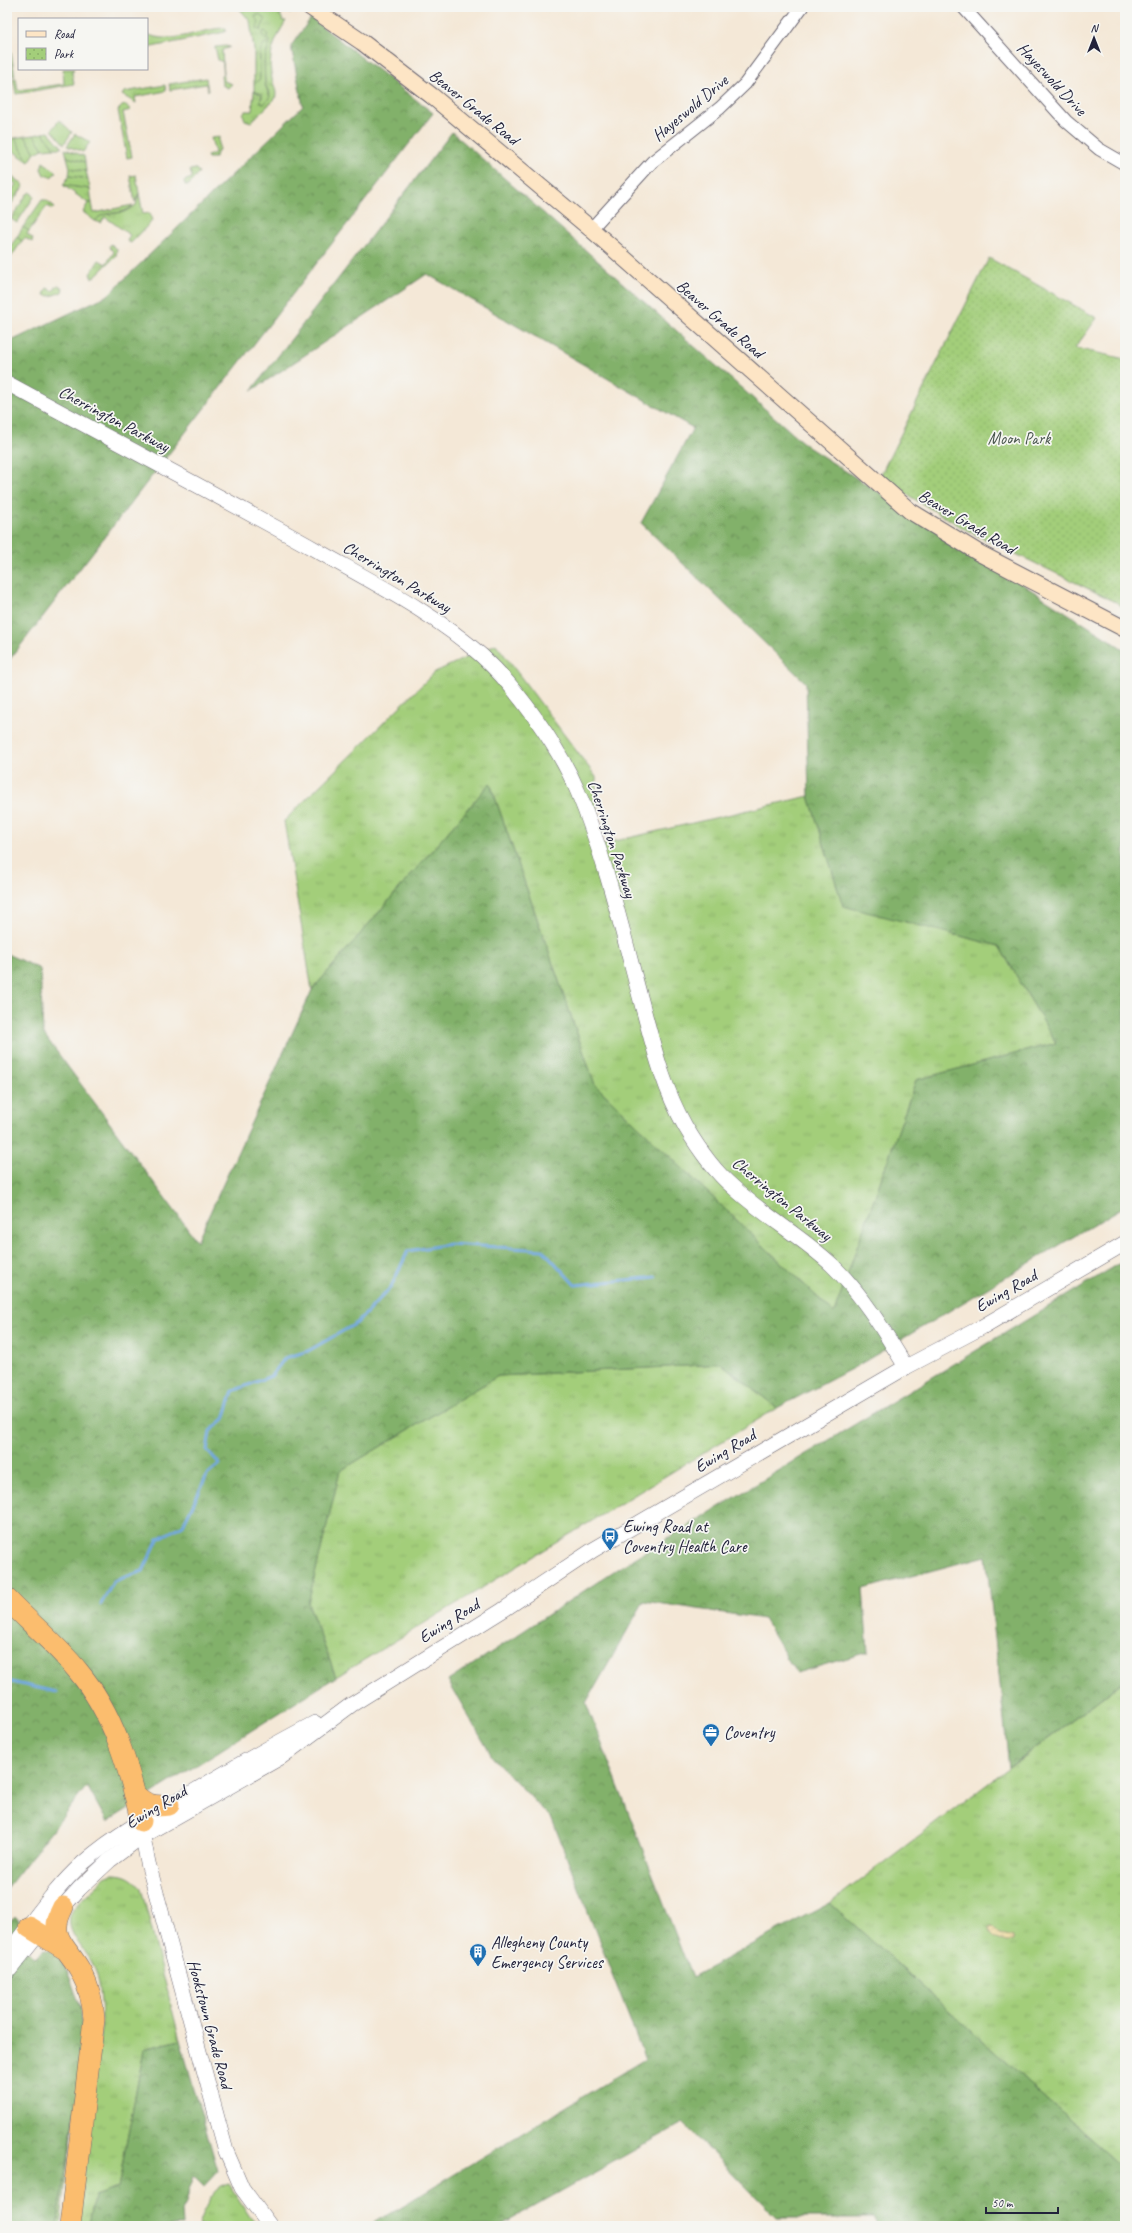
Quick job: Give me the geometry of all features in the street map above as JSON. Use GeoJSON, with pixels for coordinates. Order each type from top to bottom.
{"type":"FeatureCollection","features":[{"type":"Feature","properties":{"kind":"highway"},"geometry":{"type":"LineString","coordinates":[[7,1599],[67,1659],[97,1697],[120,1742],[134,1793],[141,1829]]}},
{"type":"Feature","properties":{"kind":"highway"},"geometry":{"type":"LineString","coordinates":[[134,1793],[146,1804],[153,1806],[169,1805]]}},
{"type":"Feature","properties":{"kind":"highway"},"geometry":{"type":"LineString","coordinates":[[62,1907],[56,1927],[63,1948],[76,1963],[87,1984],[91,1995],[94,2019],[70,2226]]}},
{"type":"Feature","properties":{"kind":"highway"},"geometry":{"type":"LineString","coordinates":[[27,1938],[63,1948]]}},
{"type":"Feature","properties":{"kind":"main road","name":"Beaver Grade Road"},"geometry":{"type":"LineString","coordinates":[[310,7],[362,42],[426,92],[591,229],[910,510],[979,553],[1125,629]]}},
{"type":"Feature","properties":{"kind":"street","name":"Hayeswold Drive"},"geometry":{"type":"LineString","coordinates":[[591,229],[652,162],[720,108],[741,88],[762,63],[802,7]]}},
{"type":"Feature","properties":{"kind":"street","name":"Hayeswold Drive"},"geometry":{"type":"LineString","coordinates":[[963,7],[1066,120],[1099,149],[1125,164]]}},
{"type":"Feature","properties":{"kind":"street","name":"Cherrington Parkway"},"geometry":{"type":"LineString","coordinates":[[7,382],[266,523],[396,596],[461,639],[492,665],[546,734],[579,793],[598,845],[660,1071],[687,1129],[709,1161],[729,1184],[820,1255],[851,1285],[868,1306],[906,1367]]}},
{"type":"Feature","properties":{"kind":"street","name":"Ewing Road"},"geometry":{"type":"LineString","coordinates":[[7,1954],[62,1907],[141,1829],[169,1805],[275,1744],[351,1705],[503,1610],[593,1550],[906,1367],[982,1326],[1125,1242]]}},
{"type":"Feature","properties":{"kind":"street","name":"Ewing Road"},"geometry":{"type":"LineString","coordinates":[[7,1973],[27,1938],[82,1864],[113,1840],[141,1829],[282,1757],[351,1705]]}},
{"type":"Feature","properties":{"kind":"street","name":"Hookstown Grade Road"},"geometry":{"type":"LineString","coordinates":[[141,1829],[226,2151],[242,2188],[270,2226]]}},
{"type":"Feature","properties":{"kind":"green space"},"geometry":{"type":"Polygon","coordinates":[[[238,7],[292,8],[290,14],[289,10],[280,14],[283,21],[286,21],[278,34],[271,55],[271,70],[276,91],[275,99],[251,122],[245,120],[243,114],[245,111],[252,111],[254,91],[262,94],[260,102],[263,103],[270,94],[265,85],[264,62],[270,41],[266,37],[268,34],[264,33],[263,37],[268,42],[264,46],[260,55],[260,81],[254,84],[254,50],[250,21],[238,7]]]}},
{"type":"Feature","properties":{"kind":"green space"},"geometry":{"type":"Polygon","coordinates":[[[260,14],[265,20],[260,31],[257,28],[259,22],[255,17],[260,14]]]}},
{"type":"Feature","properties":{"kind":"green space"},"geometry":{"type":"Polygon","coordinates":[[[311,18],[433,113],[7,663],[7,343],[108,295],[303,106],[291,46],[311,18]]]}},
{"type":"Feature","properties":{"kind":"green space"},"geometry":{"type":"Polygon","coordinates":[[[226,28],[225,32],[148,48],[148,34],[167,38],[226,28]]]}},
{"type":"Feature","properties":{"kind":"green space"},"geometry":{"type":"Polygon","coordinates":[[[265,31],[268,34],[266,37],[270,41],[264,62],[265,85],[270,97],[264,104],[259,101],[262,98],[262,94],[254,91],[254,84],[260,79],[260,51],[264,44],[268,42],[263,37],[263,32],[265,31]]]}},
{"type":"Feature","properties":{"kind":"green space"},"geometry":{"type":"Polygon","coordinates":[[[8,45],[10,47],[15,76],[13,76],[11,65],[7,66],[10,64],[8,45]]]}},
{"type":"Feature","properties":{"kind":"green space"},"geometry":{"type":"Polygon","coordinates":[[[215,47],[230,47],[222,50],[223,62],[218,60],[215,47]]]}},
{"type":"Feature","properties":{"kind":"green space"},"geometry":{"type":"Polygon","coordinates":[[[63,70],[73,70],[72,72],[74,84],[16,94],[13,78],[16,78],[18,90],[64,84],[63,70]]]}},
{"type":"Feature","properties":{"kind":"green space"},"geometry":{"type":"Polygon","coordinates":[[[224,74],[224,81],[232,84],[228,88],[222,85],[221,75],[224,74]]]}},
{"type":"Feature","properties":{"kind":"green space"},"geometry":{"type":"Polygon","coordinates":[[[206,78],[208,91],[206,84],[170,90],[169,84],[206,78]]]}},
{"type":"Feature","properties":{"kind":"green space"},"geometry":{"type":"Polygon","coordinates":[[[165,85],[166,91],[135,97],[136,103],[122,95],[124,92],[165,85]]]}},
{"type":"Feature","properties":{"kind":"green space"},"geometry":{"type":"Polygon","coordinates":[[[124,104],[131,110],[123,112],[132,157],[127,158],[118,110],[124,104]]]}},
{"type":"Feature","properties":{"kind":"green space"},"geometry":{"type":"Polygon","coordinates":[[[59,120],[72,132],[64,144],[52,130],[59,120]]]}},
{"type":"Feature","properties":{"kind":"green space"},"geometry":{"type":"Polygon","coordinates":[[[49,132],[62,147],[61,148],[54,148],[43,133],[49,132]]]}},
{"type":"Feature","properties":{"kind":"green space"},"geometry":{"type":"Polygon","coordinates":[[[452,132],[808,447],[1125,650],[1125,1206],[857,1366],[777,1408],[722,1364],[498,1376],[340,1471],[308,1603],[336,1677],[107,1822],[87,1786],[7,1888],[7,954],[40,969],[43,1033],[197,1241],[312,990],[490,783],[595,1085],[834,1313],[916,1080],[1056,1043],[999,946],[843,906],[809,796],[806,683],[641,523],[693,428],[427,274],[251,391],[452,132]]]}},
{"type":"Feature","properties":{"kind":"green space"},"geometry":{"type":"Polygon","coordinates":[[[43,133],[54,148],[43,149],[34,135],[43,133]]]}},
{"type":"Feature","properties":{"kind":"green space"},"geometry":{"type":"Polygon","coordinates":[[[75,134],[90,142],[83,152],[67,146],[75,134]]]}},
{"type":"Feature","properties":{"kind":"green space"},"geometry":{"type":"Polygon","coordinates":[[[34,135],[43,149],[35,153],[25,136],[34,135]]]}},
{"type":"Feature","properties":{"kind":"green space"},"geometry":{"type":"Polygon","coordinates":[[[25,136],[35,153],[29,162],[15,138],[25,136]]]}},
{"type":"Feature","properties":{"kind":"green space"},"geometry":{"type":"Polygon","coordinates":[[[219,137],[219,149],[215,158],[208,158],[207,156],[215,153],[211,138],[219,137]]]}},
{"type":"Feature","properties":{"kind":"green space"},"geometry":{"type":"Polygon","coordinates":[[[15,138],[29,162],[7,147],[7,140],[15,138]]]}},
{"type":"Feature","properties":{"kind":"green space"},"geometry":{"type":"Polygon","coordinates":[[[65,149],[84,156],[85,162],[67,157],[65,149]]]}},
{"type":"Feature","properties":{"kind":"green space"},"geometry":{"type":"Polygon","coordinates":[[[67,157],[85,162],[86,171],[70,168],[67,157]]]}},
{"type":"Feature","properties":{"kind":"green space"},"geometry":{"type":"Polygon","coordinates":[[[43,162],[57,172],[51,177],[44,175],[41,169],[43,162]]]}},
{"type":"Feature","properties":{"kind":"green space"},"geometry":{"type":"Polygon","coordinates":[[[70,168],[86,171],[88,179],[69,176],[70,168]]]}},
{"type":"Feature","properties":{"kind":"green space"},"geometry":{"type":"Polygon","coordinates":[[[196,169],[199,172],[189,185],[185,185],[184,181],[192,178],[190,170],[196,169]]]}},
{"type":"Feature","properties":{"kind":"green space"},"geometry":{"type":"Polygon","coordinates":[[[136,175],[139,193],[135,202],[130,176],[136,175]]]}},
{"type":"Feature","properties":{"kind":"green space"},"geometry":{"type":"Polygon","coordinates":[[[69,176],[88,179],[90,189],[63,185],[69,176]]]}},
{"type":"Feature","properties":{"kind":"green space"},"geometry":{"type":"Polygon","coordinates":[[[12,177],[22,183],[23,187],[7,210],[7,197],[16,184],[10,180],[12,177]]]}},
{"type":"Feature","properties":{"kind":"green space"},"geometry":{"type":"Polygon","coordinates":[[[63,185],[90,189],[92,203],[88,203],[63,185]]]}},
{"type":"Feature","properties":{"kind":"green space"},"geometry":{"type":"Polygon","coordinates":[[[31,192],[34,197],[17,223],[11,219],[27,194],[31,192]]]}},
{"type":"Feature","properties":{"kind":"green space"},"geometry":{"type":"Polygon","coordinates":[[[139,193],[143,214],[150,213],[152,221],[131,243],[127,241],[130,235],[105,217],[101,223],[95,221],[101,215],[124,212],[136,205],[139,193]]]}},
{"type":"Feature","properties":{"kind":"green space"},"geometry":{"type":"Polygon","coordinates":[[[42,200],[46,200],[55,207],[53,209],[47,206],[29,231],[23,227],[42,200]]]}},
{"type":"Feature","properties":{"kind":"green space"},"geometry":{"type":"Polygon","coordinates":[[[88,203],[92,203],[94,213],[133,205],[124,211],[103,215],[95,221],[83,212],[88,203]]]}},
{"type":"Feature","properties":{"kind":"green space"},"geometry":{"type":"Polygon","coordinates":[[[23,227],[29,231],[27,234],[33,239],[32,242],[25,238],[22,241],[17,237],[23,227]]]}},
{"type":"Feature","properties":{"kind":"green space"},"geometry":{"type":"Polygon","coordinates":[[[17,237],[22,241],[7,263],[7,251],[17,237]]]}},
{"type":"Feature","properties":{"kind":"green space"},"geometry":{"type":"Polygon","coordinates":[[[111,244],[117,249],[116,256],[92,279],[90,274],[99,260],[106,264],[114,252],[109,247],[111,244]]]}},
{"type":"Feature","properties":{"kind":"green space","name":"Moon Park"},"geometry":{"type":"Polygon","coordinates":[[[989,258],[1097,318],[1075,348],[1125,359],[1125,609],[1116,602],[970,532],[879,478],[989,258]]]}},
{"type":"Feature","properties":{"kind":"green space"},"geometry":{"type":"Polygon","coordinates":[[[58,285],[63,288],[62,292],[51,296],[44,295],[47,288],[53,291],[58,285]]]}},
{"type":"Feature","properties":{"kind":"green space"},"geometry":{"type":"Polygon","coordinates":[[[496,644],[596,777],[598,845],[809,796],[843,905],[999,946],[1056,1043],[916,1080],[834,1313],[595,1085],[490,783],[312,990],[284,821],[435,672],[496,644]]]}},
{"type":"Feature","properties":{"kind":"green space"},"geometry":{"type":"Polygon","coordinates":[[[1125,1260],[1125,1680],[1009,1767],[986,1556],[863,1589],[868,1652],[796,1673],[764,1619],[644,1601],[586,1703],[692,1977],[830,1903],[1125,2170],[1125,2226],[879,2226],[873,2218],[777,2218],[683,2123],[499,2226],[369,2226],[645,2059],[552,1819],[493,1758],[448,1681],[617,1569],[1125,1260]]]}},
{"type":"Feature","properties":{"kind":"green space"},"geometry":{"type":"Polygon","coordinates":[[[722,1364],[777,1408],[336,1677],[308,1603],[340,1471],[498,1376],[722,1364]]]}},
{"type":"Feature","properties":{"kind":"green space"},"geometry":{"type":"Polygon","coordinates":[[[1125,1680],[1125,2170],[830,1903],[1125,1680]]]}},
{"type":"Feature","properties":{"kind":"green space"},"geometry":{"type":"Polygon","coordinates":[[[112,1874],[128,1877],[141,1888],[180,2040],[144,2049],[118,2188],[94,2196],[89,2226],[78,2226],[102,2020],[100,1991],[97,1976],[89,1957],[72,1933],[70,1920],[71,1913],[77,1904],[105,1877],[112,1874]]]}},
{"type":"Feature","properties":{"kind":"green space"},"geometry":{"type":"Polygon","coordinates":[[[15,1916],[22,1924],[13,1941],[35,1957],[44,1949],[51,1950],[65,1965],[81,2008],[83,2038],[80,2080],[57,2226],[7,2226],[7,1925],[15,1916]]]}},
{"type":"Feature","properties":{"kind":"green space"},"geometry":{"type":"Polygon","coordinates":[[[180,2040],[218,2171],[204,2186],[194,2176],[182,2211],[183,2226],[89,2226],[94,2196],[118,2188],[144,2049],[180,2040]]]}},
{"type":"Feature","properties":{"kind":"green space"},"geometry":{"type":"Polygon","coordinates":[[[77,2100],[60,2226],[57,2226],[77,2100]]]}},
{"type":"Feature","properties":{"kind":"green space"},"geometry":{"type":"Polygon","coordinates":[[[229,2184],[250,2217],[259,2226],[198,2226],[213,2195],[223,2186],[229,2184]]]}},
{"type":"Feature","properties":{"kind":"sand"},"geometry":{"type":"Polygon","coordinates":[[[992,1925],[1000,1933],[1013,1936],[1013,1941],[1005,1941],[994,1937],[988,1927],[992,1925]]]}},
{"type":"Feature","properties":{"kind":"waterway"},"geometry":{"type":"LineString","coordinates":[[101,1604],[114,1581],[143,1571],[158,1539],[183,1525],[207,1475],[220,1464],[207,1450],[210,1431],[224,1419],[233,1391],[271,1376],[285,1358],[308,1351],[357,1323],[391,1287],[408,1251],[450,1244],[543,1250],[575,1285],[656,1277]]}},
{"type":"Feature","properties":{"kind":"waterway"},"geometry":{"type":"LineString","coordinates":[[7,1681],[56,1692]]}},
{"type":"Feature","properties":{"kind":"place","name":"Ewing Road at Coventry Health Care"},"geometry":{"type":"Point","coordinates":[610,1551]}},
{"type":"Feature","properties":{"kind":"place","name":"Coventry"},"geometry":{"type":"Point","coordinates":[711,1747]}},
{"type":"Feature","properties":{"kind":"place","name":"Allegheny County Emergency Services"},"geometry":{"type":"Point","coordinates":[478,1967]}}]}
